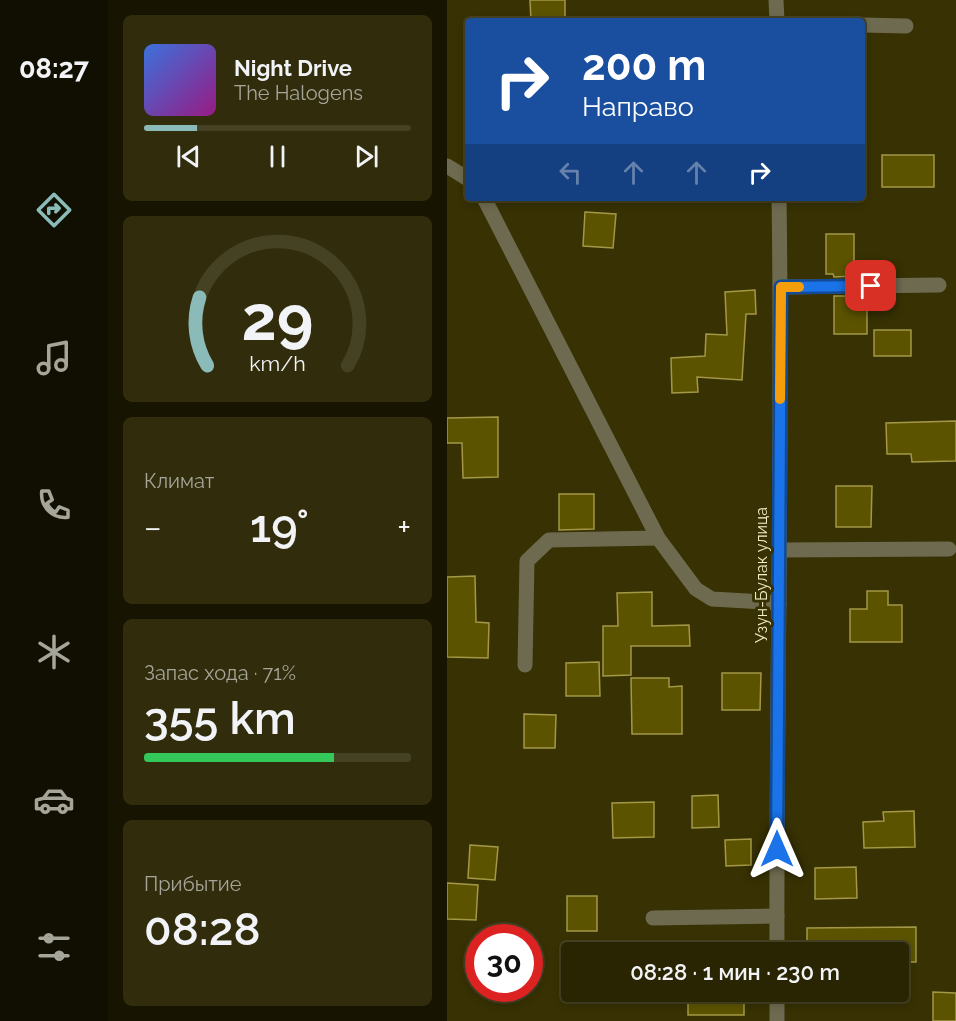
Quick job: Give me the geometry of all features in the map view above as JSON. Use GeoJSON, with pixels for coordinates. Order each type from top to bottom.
{"type":"FeatureCollection","features":[{"type":"Feature","properties":{"kind":"street"},"geometry":{"type":"LineString","coordinates":[[776,0],[777,18]]}},
{"type":"Feature","properties":{"kind":"street"},"geometry":{"type":"LineString","coordinates":[[865,25],[906,26]]}},
{"type":"Feature","properties":{"kind":"street"},"geometry":{"type":"LineString","coordinates":[[447,166],[465,177]]}},
{"type":"Feature","properties":{"kind":"street"},"geometry":{"type":"LineString","coordinates":[[486,201],[658,538],[696,589],[712,600],[779,603]]}},
{"type":"Feature","properties":{"kind":"street","name":"Узун-Булак улица"},"geometry":{"type":"LineString","coordinates":[[777,942],[781,287],[779,201]]}},
{"type":"Feature","properties":{"kind":"street"},"geometry":{"type":"LineString","coordinates":[[781,287],[939,285]]}},
{"type":"Feature","properties":{"kind":"street"},"geometry":{"type":"LineString","coordinates":[[525,665],[527,561],[549,540],[658,538]]}},
{"type":"Feature","properties":{"kind":"street"},"geometry":{"type":"LineString","coordinates":[[780,550],[949,549]]}},
{"type":"Feature","properties":{"kind":"street"},"geometry":{"type":"LineString","coordinates":[[653,918],[777,916]]}},
{"type":"Feature","properties":{"kind":"street"},"geometry":{"type":"LineString","coordinates":[[777,1002],[777,1021]]}},
{"type":"Feature","properties":{"kind":"building"},"geometry":{"type":"Polygon","coordinates":[[[530,0],[565,0],[565,18],[531,18],[530,0]]]}},
{"type":"Feature","properties":{"kind":"building"},"geometry":{"type":"Polygon","coordinates":[[[882,155],[934,155],[934,187],[882,187],[882,155]]]}},
{"type":"Feature","properties":{"kind":"building"},"geometry":{"type":"Polygon","coordinates":[[[585,212],[616,214],[613,248],[583,246],[585,212]]]}},
{"type":"Feature","properties":{"kind":"building"},"geometry":{"type":"Polygon","coordinates":[[[826,234],[854,234],[854,276],[834,277],[833,274],[826,274],[826,234]]]}},
{"type":"Feature","properties":{"kind":"building"},"geometry":{"type":"Polygon","coordinates":[[[755,290],[756,314],[746,314],[742,380],[697,377],[698,392],[672,393],[671,358],[705,356],[706,334],[727,335],[725,292],[755,290]]]}},
{"type":"Feature","properties":{"kind":"building"},"geometry":{"type":"Polygon","coordinates":[[[834,296],[854,296],[854,301],[867,301],[867,334],[834,334],[834,296]]]}},
{"type":"Feature","properties":{"kind":"building"},"geometry":{"type":"Polygon","coordinates":[[[874,330],[911,330],[911,356],[874,356],[874,330]]]}},
{"type":"Feature","properties":{"kind":"building"},"geometry":{"type":"Polygon","coordinates":[[[498,417],[498,477],[463,478],[462,443],[447,443],[447,418],[498,417]]]}},
{"type":"Feature","properties":{"kind":"building"},"geometry":{"type":"Polygon","coordinates":[[[956,421],[956,461],[912,462],[911,454],[887,454],[886,423],[956,421]]]}},
{"type":"Feature","properties":{"kind":"building"},"geometry":{"type":"Polygon","coordinates":[[[836,486],[872,486],[871,527],[836,527],[836,486]]]}},
{"type":"Feature","properties":{"kind":"building"},"geometry":{"type":"Polygon","coordinates":[[[559,494],[594,494],[594,529],[559,530],[559,494]]]}},
{"type":"Feature","properties":{"kind":"building"},"geometry":{"type":"Polygon","coordinates":[[[475,576],[476,622],[489,623],[488,658],[447,657],[447,577],[475,576]]]}},
{"type":"Feature","properties":{"kind":"building"},"geometry":{"type":"Polygon","coordinates":[[[867,591],[888,591],[888,605],[902,605],[902,642],[850,642],[850,609],[867,609],[867,591]]]}},
{"type":"Feature","properties":{"kind":"building"},"geometry":{"type":"Polygon","coordinates":[[[652,592],[652,626],[689,625],[690,646],[631,646],[631,675],[603,676],[603,626],[618,626],[617,593],[652,592]]]}},
{"type":"Feature","properties":{"kind":"building"},"geometry":{"type":"Polygon","coordinates":[[[599,662],[600,696],[566,696],[566,663],[599,662]]]}},
{"type":"Feature","properties":{"kind":"building"},"geometry":{"type":"Polygon","coordinates":[[[722,673],[761,673],[760,710],[722,710],[722,673]]]}},
{"type":"Feature","properties":{"kind":"building"},"geometry":{"type":"Polygon","coordinates":[[[631,678],[669,678],[669,687],[682,686],[682,734],[632,734],[631,678]]]}},
{"type":"Feature","properties":{"kind":"building"},"geometry":{"type":"Polygon","coordinates":[[[524,714],[556,715],[555,748],[524,748],[524,714]]]}},
{"type":"Feature","properties":{"kind":"building"},"geometry":{"type":"Polygon","coordinates":[[[718,795],[719,827],[692,828],[692,796],[718,795]]]}},
{"type":"Feature","properties":{"kind":"building"},"geometry":{"type":"Polygon","coordinates":[[[654,802],[654,837],[613,838],[612,803],[654,802]]]}},
{"type":"Feature","properties":{"kind":"building"},"geometry":{"type":"Polygon","coordinates":[[[914,811],[915,847],[864,848],[863,822],[884,821],[883,812],[914,811]]]}},
{"type":"Feature","properties":{"kind":"building"},"geometry":{"type":"Polygon","coordinates":[[[751,839],[751,865],[726,866],[725,840],[751,839]]]}},
{"type":"Feature","properties":{"kind":"building"},"geometry":{"type":"Polygon","coordinates":[[[470,845],[498,847],[495,880],[468,878],[470,845]]]}},
{"type":"Feature","properties":{"kind":"building"},"geometry":{"type":"Polygon","coordinates":[[[856,867],[857,898],[815,899],[815,868],[856,867]]]}},
{"type":"Feature","properties":{"kind":"building"},"geometry":{"type":"Polygon","coordinates":[[[447,883],[478,885],[476,920],[447,919],[447,883]]]}},
{"type":"Feature","properties":{"kind":"building"},"geometry":{"type":"Polygon","coordinates":[[[567,896],[597,896],[597,931],[567,931],[567,896]]]}},
{"type":"Feature","properties":{"kind":"building"},"geometry":{"type":"Polygon","coordinates":[[[916,927],[916,962],[909,962],[909,942],[807,942],[807,928],[916,927]]]}},
{"type":"Feature","properties":{"kind":"building"},"geometry":{"type":"Polygon","coordinates":[[[933,992],[956,993],[956,1021],[933,1021],[933,992]]]}},
{"type":"Feature","properties":{"kind":"building"},"geometry":{"type":"Polygon","coordinates":[[[688,1002],[744,1002],[744,1015],[688,1015],[688,1002]]]}},
{"type":"Feature","properties":{"kind":"slow traffic"},"geometry":{"type":"LineString","coordinates":[[780,399],[781,287],[799,287]]}},
{"type":"Feature","properties":{"kind":"route"},"geometry":{"type":"LineString","coordinates":[[777,849],[781,287],[871,286]]}}]}
